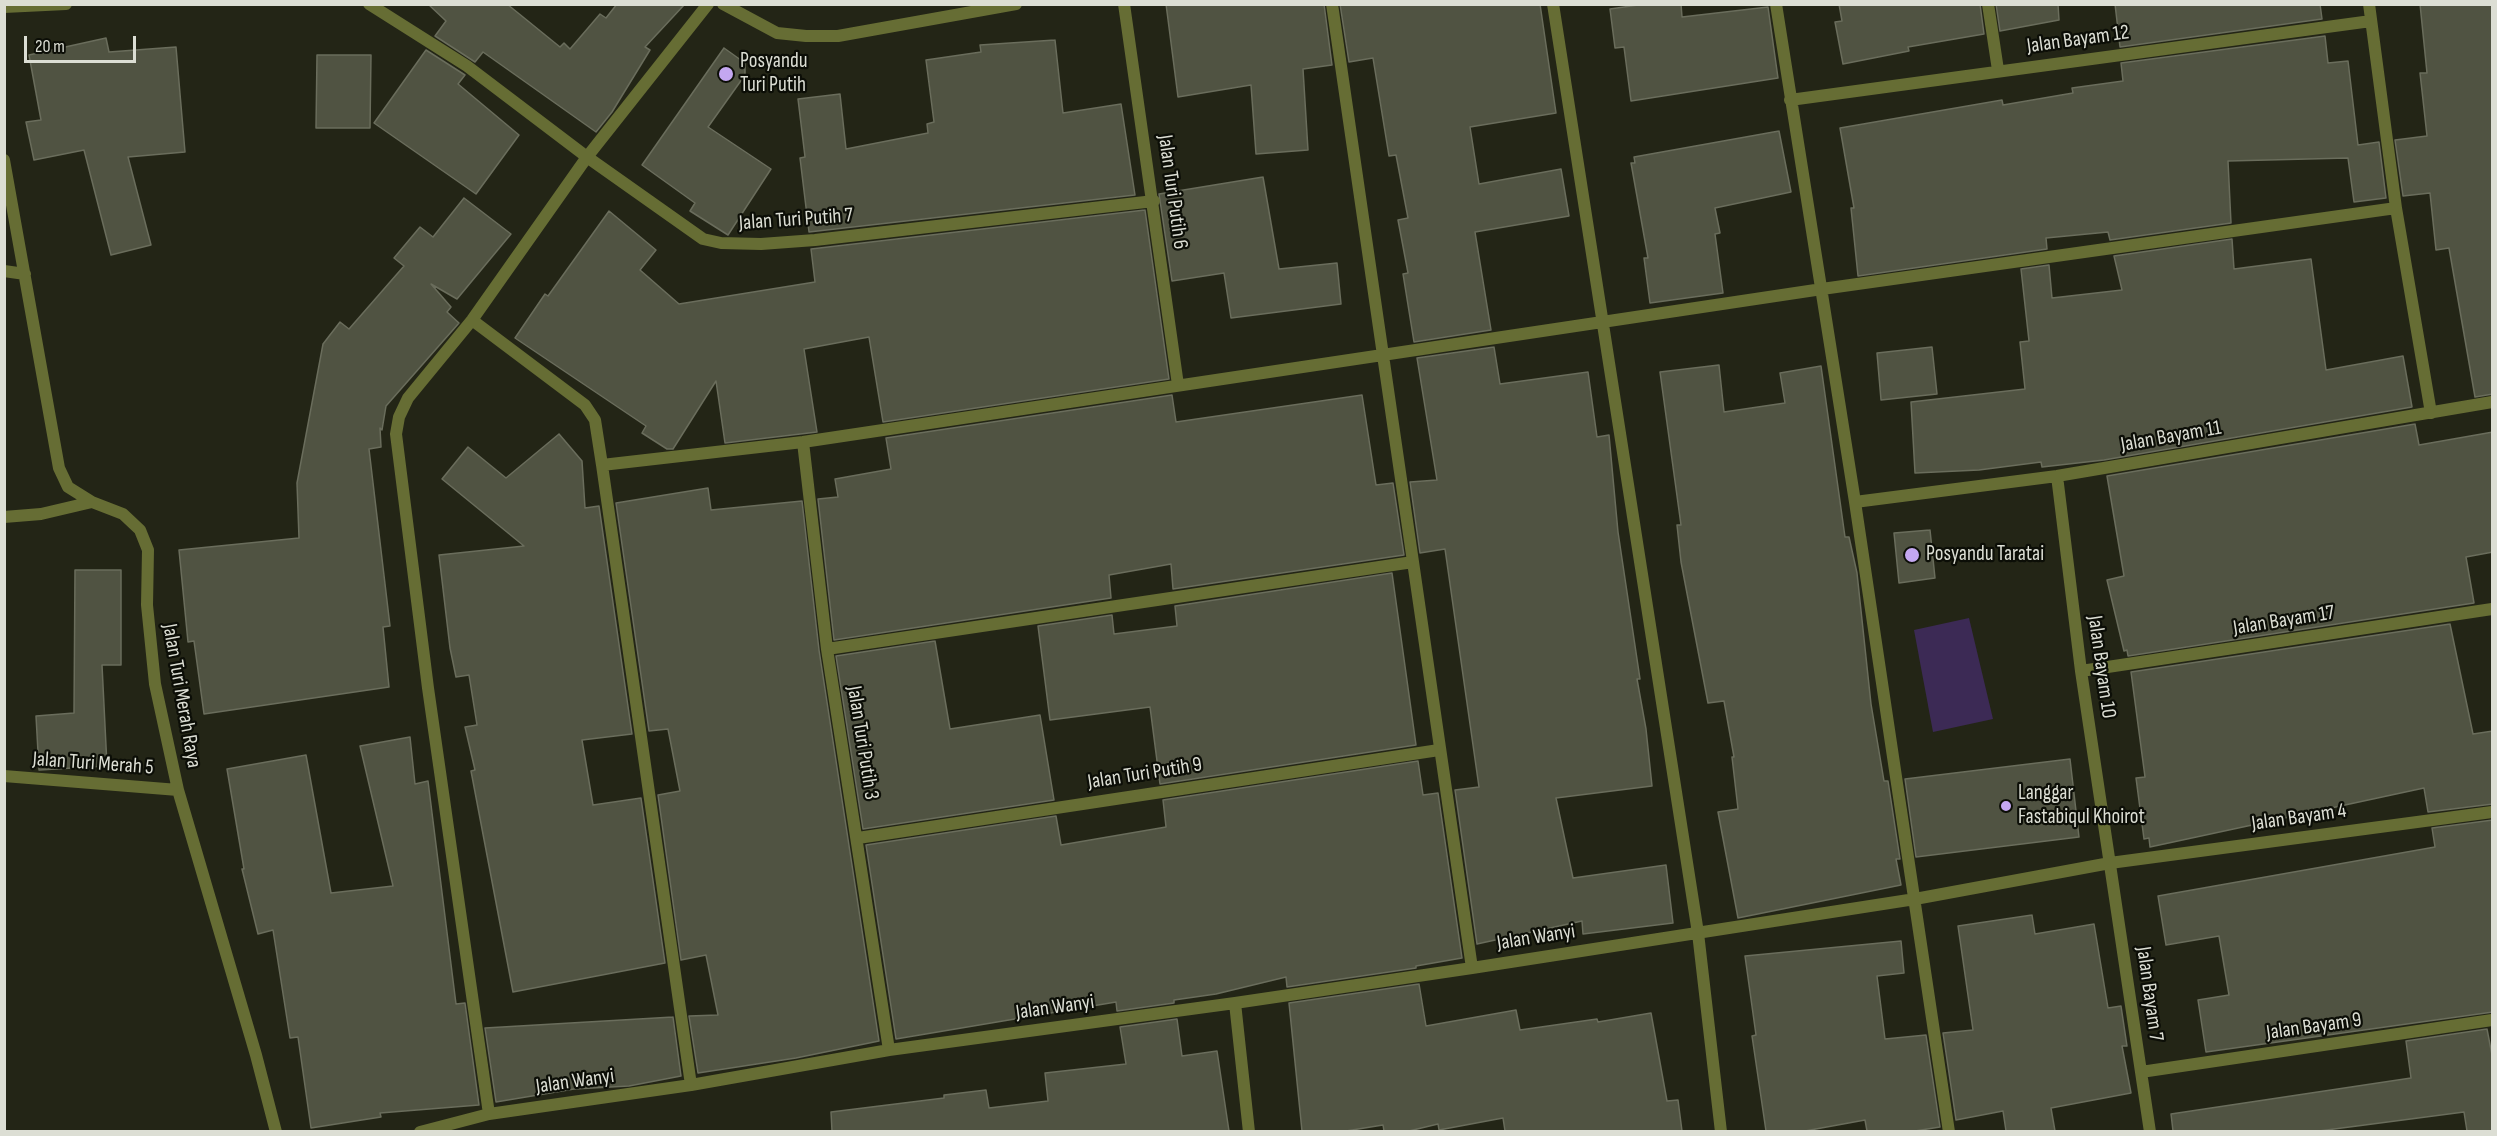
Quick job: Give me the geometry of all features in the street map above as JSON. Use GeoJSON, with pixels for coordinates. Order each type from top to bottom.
{"type":"FeatureCollection","features":[{"type":"Feature","properties":{"kind":"street"},"geometry":{"type":"LineString","coordinates":[[4,7],[66,4]]}},
{"type":"Feature","properties":{"kind":"street","name":"Jalan Turi Putih 7"},"geometry":{"type":"LineString","coordinates":[[369,4],[466,66],[587,157],[703,239],[721,243],[761,244],[815,240],[1154,201]]}},
{"type":"Feature","properties":{"kind":"street"},"geometry":{"type":"LineString","coordinates":[[489,1114],[428,688],[396,434],[399,417],[408,399],[472,320],[587,157],[708,4]]}},
{"type":"Feature","properties":{"kind":"street"},"geometry":{"type":"LineString","coordinates":[[723,4],[777,33],[806,36],[838,36],[1016,4]]}},
{"type":"Feature","properties":{"kind":"street","name":"Jalan Turi Putih 6"},"geometry":{"type":"LineString","coordinates":[[1124,4],[1179,385]]}},
{"type":"Feature","properties":{"kind":"street"},"geometry":{"type":"LineString","coordinates":[[1332,4],[1472,968]]}},
{"type":"Feature","properties":{"kind":"street"},"geometry":{"type":"LineString","coordinates":[[1553,4],[1698,933],[1721,1131]]}},
{"type":"Feature","properties":{"kind":"street"},"geometry":{"type":"LineString","coordinates":[[1776,4],[1855,502],[1949,1131]]}},
{"type":"Feature","properties":{"kind":"street"},"geometry":{"type":"LineString","coordinates":[[1988,4],[1998,70]]}},
{"type":"Feature","properties":{"kind":"street"},"geometry":{"type":"LineString","coordinates":[[2369,4],[2396,208],[2431,413]]}},
{"type":"Feature","properties":{"kind":"street","name":"Jalan Bayam 12"},"geometry":{"type":"LineString","coordinates":[[1790,100],[2371,21]]}},
{"type":"Feature","properties":{"kind":"street","name":"Jalan Turi Merah Raya"},"geometry":{"type":"LineString","coordinates":[[4,160],[59,468],[68,487],[92,502],[123,514],[140,530],[148,550],[147,605],[155,684],[178,790],[276,1131]]}},
{"type":"Feature","properties":{"kind":"street"},"geometry":{"type":"LineString","coordinates":[[602,465],[803,442],[1822,289],[2396,208]]}},
{"type":"Feature","properties":{"kind":"street"},"geometry":{"type":"LineString","coordinates":[[4,271],[25,274]]}},
{"type":"Feature","properties":{"kind":"street"},"geometry":{"type":"LineString","coordinates":[[472,320],[585,405],[595,420],[691,1084]]}},
{"type":"Feature","properties":{"kind":"street","name":"Jalan Bayam 11"},"geometry":{"type":"LineString","coordinates":[[1855,502],[2057,476],[2493,402]]}},
{"type":"Feature","properties":{"kind":"street","name":"Jalan Turi Putih 3"},"geometry":{"type":"LineString","coordinates":[[803,442],[827,649],[858,837],[889,1050]]}},
{"type":"Feature","properties":{"kind":"street","name":"Jalan Bayam 10"},"geometry":{"type":"LineString","coordinates":[[2057,476],[2081,671],[2110,863]]}},
{"type":"Feature","properties":{"kind":"street"},"geometry":{"type":"LineString","coordinates":[[4,517],[41,514],[92,502]]}},
{"type":"Feature","properties":{"kind":"street"},"geometry":{"type":"LineString","coordinates":[[827,649],[1413,562]]}},
{"type":"Feature","properties":{"kind":"street","name":"Jalan Bayam 17"},"geometry":{"type":"LineString","coordinates":[[2081,671],[2493,609]]}},
{"type":"Feature","properties":{"kind":"street","name":"Jalan Turi Putih 9"},"geometry":{"type":"LineString","coordinates":[[858,837],[1439,750]]}},
{"type":"Feature","properties":{"kind":"street","name":"Jalan Turi Merah 5"},"geometry":{"type":"LineString","coordinates":[[4,776],[178,790]]}},
{"type":"Feature","properties":{"kind":"street","name":"Jalan Bayam 4"},"geometry":{"type":"LineString","coordinates":[[1915,899],[2110,863],[2493,812]]}},
{"type":"Feature","properties":{"kind":"street","name":"Jalan Bayam 7"},"geometry":{"type":"LineString","coordinates":[[2110,863],[2150,1131]]}},
{"type":"Feature","properties":{"kind":"street","name":"Jalan Wanyi"},"geometry":{"type":"LineString","coordinates":[[420,1131],[489,1114],[691,1084],[889,1050],[1235,1003],[1915,899]]}},
{"type":"Feature","properties":{"kind":"street"},"geometry":{"type":"LineString","coordinates":[[1235,1003],[1250,1131]]}},
{"type":"Feature","properties":{"kind":"street","name":"Jalan Bayam 9"},"geometry":{"type":"LineString","coordinates":[[2141,1072],[2493,1020]]}},
{"type":"Feature","properties":{"kind":"shaded area"},"geometry":{"type":"Polygon","coordinates":[[[1969,618],[1993,719],[1933,732],[1914,630],[1969,618]]]}},
{"type":"Feature","properties":{"kind":"building"},"geometry":{"type":"Polygon","coordinates":[[[428,4],[507,4],[560,47],[564,43],[570,49],[600,14],[606,18],[617,4],[685,4],[645,47],[650,50],[612,112],[596,132],[483,52],[475,62],[435,36],[446,21],[428,4]]]}},
{"type":"Feature","properties":{"kind":"building"},"geometry":{"type":"Polygon","coordinates":[[[1166,4],[1324,4],[1332,65],[1303,69],[1308,150],[1256,154],[1251,85],[1178,97],[1166,4]]]}},
{"type":"Feature","properties":{"kind":"building"},"geometry":{"type":"Polygon","coordinates":[[[1340,4],[1540,4],[1556,113],[1470,127],[1479,184],[1561,169],[1569,216],[1475,232],[1491,330],[1414,342],[1403,274],[1408,273],[1398,220],[1408,218],[1396,155],[1389,156],[1373,58],[1349,62],[1340,4]]]}},
{"type":"Feature","properties":{"kind":"building"},"geometry":{"type":"Polygon","coordinates":[[[1645,4],[1681,4],[1682,17],[1768,7],[1778,78],[1631,101],[1624,47],[1615,48],[1610,9],[1645,4]]]}},
{"type":"Feature","properties":{"kind":"building"},"geometry":{"type":"Polygon","coordinates":[[[1839,4],[1980,4],[1984,34],[1908,47],[1909,51],[1843,64],[1835,22],[1842,21],[1839,4]]]}},
{"type":"Feature","properties":{"kind":"building"},"geometry":{"type":"Polygon","coordinates":[[[1996,4],[2058,4],[2059,20],[2000,31],[1996,4]]]}},
{"type":"Feature","properties":{"kind":"building"},"geometry":{"type":"Polygon","coordinates":[[[2115,4],[2320,4],[2322,19],[2120,47],[2115,4]]]}},
{"type":"Feature","properties":{"kind":"building"},"geometry":{"type":"Polygon","coordinates":[[[2420,4],[2493,4],[2493,394],[2475,397],[2449,248],[2436,250],[2430,193],[2403,196],[2395,140],[2427,136],[2420,73],[2427,73],[2420,4]]]}},
{"type":"Feature","properties":{"kind":"building"},"geometry":{"type":"Polygon","coordinates":[[[2325,36],[2328,63],[2348,61],[2358,145],[2379,142],[2386,198],[2354,202],[2348,158],[2228,161],[2231,223],[2110,240],[2108,232],[2046,238],[2047,249],[1858,276],[1851,208],[1854,208],[1840,128],[2002,100],[2003,105],[2073,93],[2072,88],[2123,81],[2121,63],[2325,36]]]}},
{"type":"Feature","properties":{"kind":"building"},"geometry":{"type":"Polygon","coordinates":[[[106,38],[109,52],[176,47],[185,152],[128,157],[151,245],[111,255],[84,150],[34,160],[26,122],[41,120],[29,55],[106,38]]]}},
{"type":"Feature","properties":{"kind":"building"},"geometry":{"type":"Polygon","coordinates":[[[1055,40],[1063,113],[1121,104],[1135,195],[809,232],[800,158],[805,157],[798,99],[840,94],[846,149],[928,133],[927,124],[934,122],[926,60],[981,52],[980,45],[1055,40]]]}},
{"type":"Feature","properties":{"kind":"building"},"geometry":{"type":"Polygon","coordinates":[[[724,48],[745,63],[745,75],[708,127],[771,169],[728,235],[690,211],[695,203],[642,165],[724,48]]]}},
{"type":"Feature","properties":{"kind":"building"},"geometry":{"type":"Polygon","coordinates":[[[426,50],[465,75],[458,84],[519,135],[476,194],[374,123],[426,50]]]}},
{"type":"Feature","properties":{"kind":"building"},"geometry":{"type":"Polygon","coordinates":[[[317,55],[371,55],[370,128],[316,128],[317,55]]]}},
{"type":"Feature","properties":{"kind":"building"},"geometry":{"type":"Polygon","coordinates":[[[1779,131],[1791,192],[1715,208],[1720,233],[1715,234],[1723,293],[1650,303],[1644,258],[1648,258],[1631,163],[1635,163],[1634,157],[1779,131]]]}},
{"type":"Feature","properties":{"kind":"building"},"geometry":{"type":"Polygon","coordinates":[[[1263,177],[1279,269],[1337,263],[1341,304],[1231,318],[1224,273],[1172,281],[1159,194],[1263,177]]]}},
{"type":"Feature","properties":{"kind":"building"},"geometry":{"type":"Polygon","coordinates":[[[464,198],[511,234],[457,299],[431,284],[451,307],[447,312],[459,323],[386,406],[382,430],[380,428],[381,447],[369,449],[390,626],[383,627],[389,687],[204,714],[194,641],[188,642],[179,550],[299,538],[297,483],[323,344],[340,322],[349,329],[404,266],[394,258],[420,227],[433,237],[464,198]]]}},
{"type":"Feature","properties":{"kind":"building"},"geometry":{"type":"Polygon","coordinates":[[[1145,210],[1169,379],[883,422],[869,337],[804,349],[817,432],[725,443],[716,381],[673,449],[667,449],[642,433],[646,426],[515,338],[545,294],[548,296],[609,211],[656,250],[640,270],[679,304],[815,282],[811,249],[1145,210]]]}},
{"type":"Feature","properties":{"kind":"building"},"geometry":{"type":"Polygon","coordinates":[[[2232,239],[2234,269],[2311,259],[2326,370],[2403,356],[2412,407],[2104,460],[2042,467],[2041,462],[1979,470],[1915,473],[1911,402],[2025,389],[2020,342],[2029,341],[2021,269],[2049,265],[2052,298],[2122,290],[2114,256],[2232,239]]]}},
{"type":"Feature","properties":{"kind":"building"},"geometry":{"type":"Polygon","coordinates":[[[1494,347],[1500,384],[1588,372],[1597,437],[1609,435],[1618,532],[1640,679],[1637,679],[1646,729],[1652,786],[1556,798],[1573,878],[1666,865],[1673,923],[1583,934],[1582,921],[1477,944],[1455,790],[1479,787],[1445,549],[1420,553],[1410,482],[1437,480],[1417,358],[1494,347]]]}},
{"type":"Feature","properties":{"kind":"building"},"geometry":{"type":"Polygon","coordinates":[[[1932,347],[1937,394],[1881,400],[1877,353],[1932,347]]]}},
{"type":"Feature","properties":{"kind":"building"},"geometry":{"type":"Polygon","coordinates":[[[1719,365],[1724,412],[1785,403],[1780,373],[1821,366],[1845,537],[1849,537],[1857,573],[1871,704],[1884,781],[1888,781],[1900,859],[1896,859],[1901,885],[1738,918],[1718,812],[1738,809],[1732,757],[1734,757],[1724,701],[1708,703],[1681,562],[1677,525],[1681,525],[1660,372],[1719,365]]]}},
{"type":"Feature","properties":{"kind":"building"},"geometry":{"type":"Polygon","coordinates":[[[1172,395],[1176,422],[1362,395],[1376,485],[1393,483],[1404,555],[1173,589],[1171,564],[1109,575],[1111,598],[834,640],[818,499],[838,497],[835,479],[891,469],[886,438],[1172,395]]]}},
{"type":"Feature","properties":{"kind":"building"},"geometry":{"type":"Polygon","coordinates":[[[2415,424],[2419,445],[2493,432],[2493,552],[2466,557],[2474,603],[2128,656],[2127,650],[2124,651],[2107,580],[2124,576],[2107,476],[2415,424]]]}},
{"type":"Feature","properties":{"kind":"building"},"geometry":{"type":"Polygon","coordinates":[[[559,434],[582,461],[585,508],[599,506],[632,734],[582,740],[593,805],[641,798],[665,963],[513,992],[471,771],[475,770],[465,727],[477,725],[469,675],[456,677],[450,648],[439,555],[524,546],[442,479],[468,447],[506,478],[559,434]]]}},
{"type":"Feature","properties":{"kind":"building"},"geometry":{"type":"Polygon","coordinates":[[[708,488],[711,510],[802,501],[819,650],[879,1041],[796,1058],[698,1073],[689,1016],[718,1015],[706,955],[681,960],[658,795],[680,791],[668,729],[649,731],[616,503],[708,488]]]}},
{"type":"Feature","properties":{"kind":"building","name":"Posyandu Taratai"},"geometry":{"type":"Polygon","coordinates":[[[1930,530],[1935,578],[1899,583],[1894,533],[1930,530]]]}},
{"type":"Feature","properties":{"kind":"building"},"geometry":{"type":"Polygon","coordinates":[[[75,570],[121,570],[121,665],[102,665],[107,766],[39,770],[36,716],[74,713],[75,570]]]}},
{"type":"Feature","properties":{"kind":"building"},"geometry":{"type":"Polygon","coordinates":[[[1392,573],[1416,745],[1160,784],[1150,707],[1050,720],[1038,626],[1112,615],[1114,634],[1177,626],[1175,606],[1392,573]]]}},
{"type":"Feature","properties":{"kind":"building"},"geometry":{"type":"Polygon","coordinates":[[[2450,624],[2473,734],[2493,731],[2493,804],[2428,812],[2424,788],[2150,847],[2149,838],[2144,839],[2136,778],[2145,777],[2131,672],[2450,624]]]}},
{"type":"Feature","properties":{"kind":"building"},"geometry":{"type":"Polygon","coordinates":[[[935,641],[950,729],[1040,715],[1054,800],[863,829],[836,656],[935,641]]]}},
{"type":"Feature","properties":{"kind":"building"},"geometry":{"type":"Polygon","coordinates":[[[410,737],[415,784],[428,781],[456,1004],[465,1003],[479,1105],[380,1113],[381,1117],[311,1128],[298,1037],[290,1038],[273,930],[258,934],[242,869],[244,869],[227,769],[306,755],[331,893],[393,886],[360,746],[410,737]]]}},
{"type":"Feature","properties":{"kind":"building","name":"Langgar Fastabiqul Khoirot"},"geometry":{"type":"Polygon","coordinates":[[[2070,759],[2079,837],[1916,857],[1905,779],[2070,759]]]}},
{"type":"Feature","properties":{"kind":"building"},"geometry":{"type":"Polygon","coordinates":[[[1418,761],[1423,795],[1438,793],[1462,958],[1416,966],[1416,968],[1287,987],[1286,977],[1216,994],[1174,1000],[1174,1003],[1117,1011],[1116,1002],[896,1039],[866,845],[1056,816],[1061,845],[1166,827],[1163,800],[1418,761]]]}},
{"type":"Feature","properties":{"kind":"building"},"geometry":{"type":"Polygon","coordinates":[[[2493,820],[2493,1012],[2206,1052],[2198,1000],[2229,995],[2219,936],[2166,945],[2158,896],[2435,847],[2432,828],[2493,820]]]}},
{"type":"Feature","properties":{"kind":"building"},"geometry":{"type":"Polygon","coordinates":[[[2032,915],[2035,934],[2094,924],[2108,1008],[2121,1006],[2127,1046],[2122,1046],[2131,1093],[2051,1108],[2055,1131],[2006,1131],[2003,1111],[1956,1120],[1943,1033],[1973,1030],[1958,926],[2032,915]]]}},
{"type":"Feature","properties":{"kind":"building"},"geometry":{"type":"Polygon","coordinates":[[[1901,941],[1904,973],[1877,976],[1885,1039],[1926,1035],[1940,1127],[1915,1131],[1867,1131],[1865,1120],[1805,1131],[1766,1131],[1752,1036],[1756,1035],[1745,956],[1901,941]]]}},
{"type":"Feature","properties":{"kind":"building"},"geometry":{"type":"Polygon","coordinates":[[[1419,984],[1426,1026],[1516,1010],[1520,1030],[1597,1019],[1598,1022],[1651,1013],[1667,1101],[1678,1100],[1682,1131],[1505,1131],[1503,1118],[1439,1130],[1438,1124],[1409,1131],[1384,1131],[1383,1125],[1346,1131],[1302,1131],[1289,1003],[1419,984]]]}},
{"type":"Feature","properties":{"kind":"building"},"geometry":{"type":"Polygon","coordinates":[[[673,1017],[681,1076],[629,1086],[574,1089],[496,1102],[485,1028],[673,1017]]]}},
{"type":"Feature","properties":{"kind":"building"},"geometry":{"type":"Polygon","coordinates":[[[1177,1019],[1182,1056],[1217,1051],[1229,1131],[832,1131],[831,1112],[944,1098],[944,1095],[986,1090],[989,1108],[1048,1101],[1045,1073],[1126,1064],[1120,1027],[1177,1019]]]}},
{"type":"Feature","properties":{"kind":"building"},"geometry":{"type":"Polygon","coordinates":[[[2487,1029],[2493,1060],[2493,1131],[2467,1131],[2464,1112],[2319,1131],[2173,1131],[2171,1114],[2411,1078],[2406,1041],[2487,1029]]]}},
{"type":"Feature","properties":{"kind":"place","name":"Posyandu Turi Putih"},"geometry":{"type":"Point","coordinates":[726,74]}},
{"type":"Feature","properties":{"kind":"place","name":"Posyandu Taratai"},"geometry":{"type":"Point","coordinates":[1912,555]}},
{"type":"Feature","properties":{"kind":"place","name":"Langgar Fastabiqul Khoirot"},"geometry":{"type":"Point","coordinates":[2006,806]}}]}
